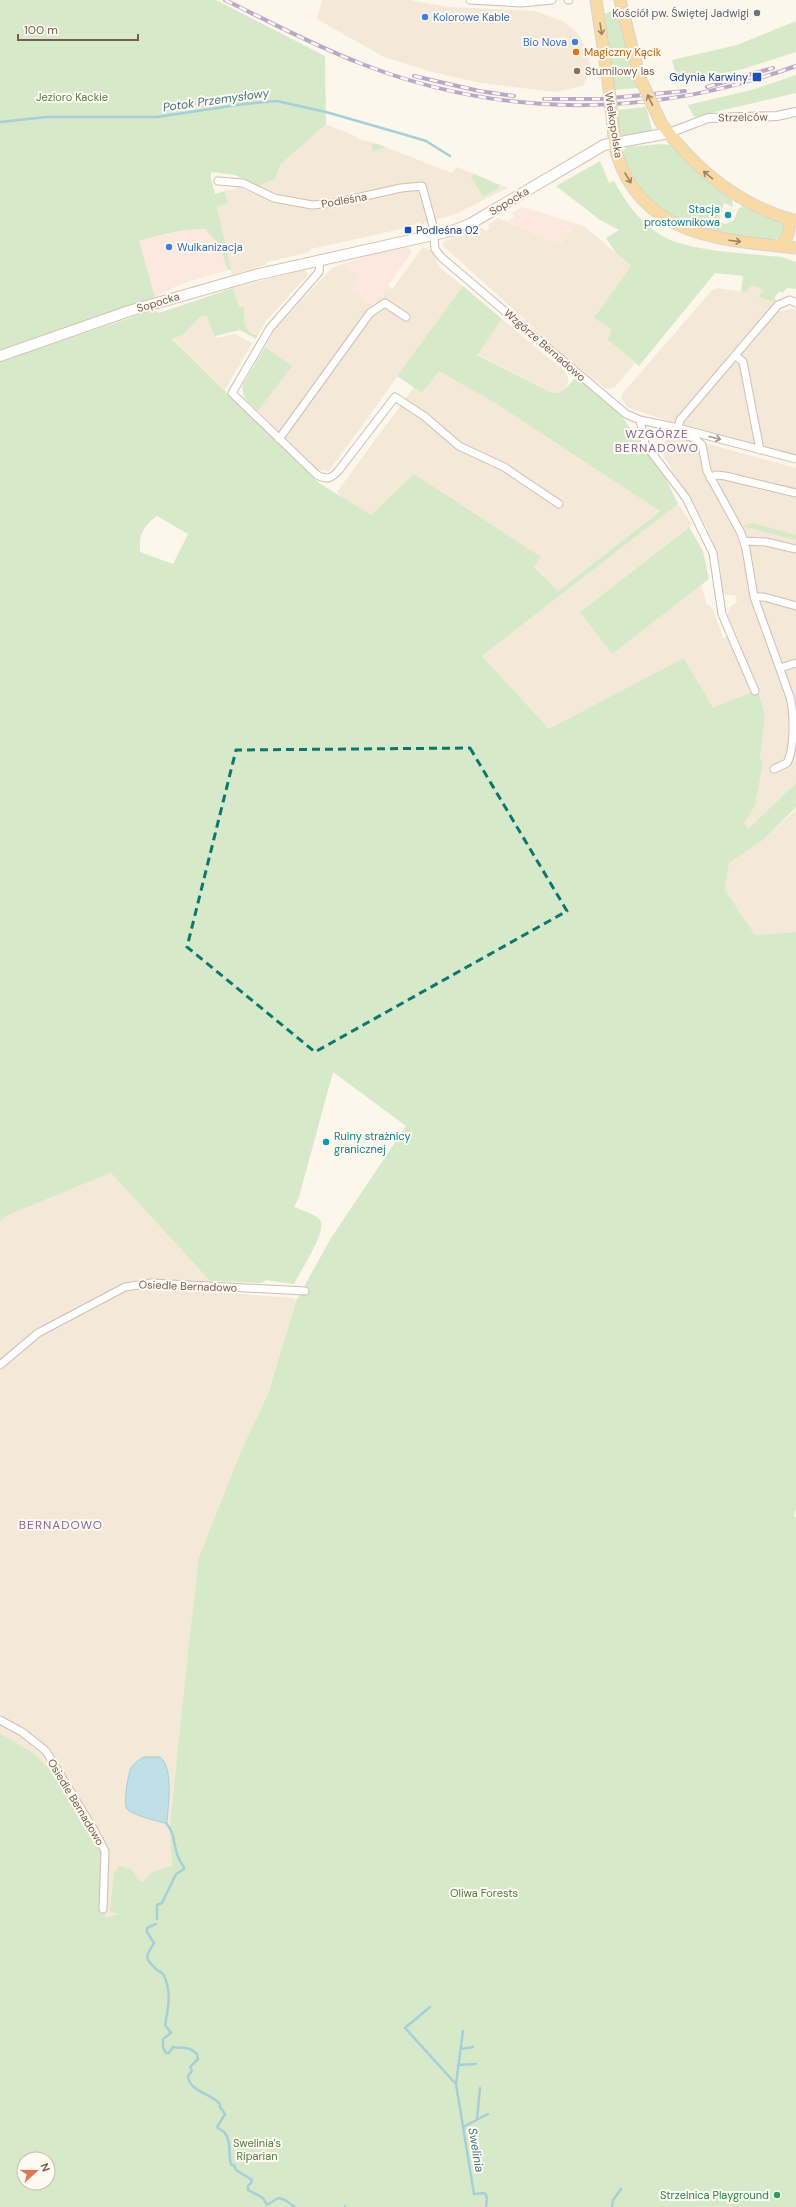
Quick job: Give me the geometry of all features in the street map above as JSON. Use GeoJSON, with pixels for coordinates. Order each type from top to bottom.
{"type":"FeatureCollection","features":[{"type":"Feature","properties":{"kind":"main road","name":"Wielkopolska"},"geometry":{"type":"LineString","coordinates":[[596,0],[608,80],[614,142],[620,164],[633,187],[649,206],[665,219],[682,228],[710,237],[796,248]]}},
{"type":"Feature","properties":{"kind":"main road"},"geometry":{"type":"LineString","coordinates":[[620,0],[640,78],[661,123],[694,164],[725,188],[761,208],[792,220],[788,237],[780,246]]}},
{"type":"Feature","properties":{"kind":"main road","name":"Sopocka"},"geometry":{"type":"LineString","coordinates":[[0,356],[157,303],[255,275],[320,259],[433,236],[455,230],[470,224],[597,148],[614,142],[669,133]]}},
{"type":"Feature","properties":{"kind":"street"},"geometry":{"type":"LineString","coordinates":[[470,0],[552,0]]}},
{"type":"Feature","properties":{"kind":"street","name":"Strzelców"},"geometry":{"type":"LineString","coordinates":[[669,133],[708,118],[777,116],[796,112]]}},
{"type":"Feature","properties":{"kind":"street","name":"Podleśna"},"geometry":{"type":"LineString","coordinates":[[218,181],[243,183],[274,198],[312,205],[329,204],[401,188],[422,186],[433,226],[433,236]]}},
{"type":"Feature","properties":{"kind":"street","name":"Wzgórze Bernadowo"},"geometry":{"type":"LineString","coordinates":[[433,236],[435,249],[441,256],[610,402],[626,414],[640,420],[678,428],[796,459]]}},
{"type":"Feature","properties":{"kind":"street"},"geometry":{"type":"LineString","coordinates":[[320,259],[319,272],[270,328],[232,393],[317,475],[324,479],[330,478],[339,470],[395,397],[424,416],[459,446],[504,467],[559,504]]}},
{"type":"Feature","properties":{"kind":"street"},"geometry":{"type":"LineString","coordinates":[[678,428],[680,420],[778,305],[790,300],[796,303]]}},
{"type":"Feature","properties":{"kind":"street"},"geometry":{"type":"LineString","coordinates":[[280,439],[370,313],[385,303],[406,317]]}},
{"type":"Feature","properties":{"kind":"street"},"geometry":{"type":"LineString","coordinates":[[736,356],[744,362],[760,450]]}},
{"type":"Feature","properties":{"kind":"street"},"geometry":{"type":"LineString","coordinates":[[640,420],[646,444],[664,472],[686,498],[713,553],[722,614],[755,691]]}},
{"type":"Feature","properties":{"kind":"street","name":"Wzgórze Bernadowo"},"geometry":{"type":"LineString","coordinates":[[678,428],[684,435],[694,438],[702,445],[705,466],[710,478],[744,541],[754,597],[780,668],[793,709],[791,754],[787,763],[774,769]]}},
{"type":"Feature","properties":{"kind":"street"},"geometry":{"type":"LineString","coordinates":[[710,478],[716,475],[725,476],[796,493]]}},
{"type":"Feature","properties":{"kind":"street"},"geometry":{"type":"LineString","coordinates":[[744,541],[766,542],[796,549]]}},
{"type":"Feature","properties":{"kind":"street"},"geometry":{"type":"LineString","coordinates":[[754,597],[764,597],[796,606]]}},
{"type":"Feature","properties":{"kind":"street"},"geometry":{"type":"LineString","coordinates":[[780,668],[796,663]]}},
{"type":"Feature","properties":{"kind":"street","name":"Osiedle Bernadowo"},"geometry":{"type":"LineString","coordinates":[[0,1365],[38,1333],[125,1286],[151,1283],[305,1291]]}},
{"type":"Feature","properties":{"kind":"street","name":"Osiedle Bernadowo"},"geometry":{"type":"LineString","coordinates":[[0,1720],[22,1732],[46,1751],[94,1830],[105,1851],[103,1908]]}},
{"type":"Feature","properties":{"kind":"highlighted area"},"geometry":{"type":"Polygon","coordinates":[[[470,748],[567,911],[315,1052],[187,947],[236,750],[470,748]]]}},
{"type":"Feature","properties":{"kind":"shaded area"},"geometry":{"type":"Polygon","coordinates":[[[322,0],[409,0],[448,7],[536,11],[566,23],[578,34],[585,46],[590,65],[588,74],[583,86],[555,92],[481,83],[432,72],[384,57],[317,19],[322,0]]]}},
{"type":"Feature","properties":{"kind":"shaded area"},"geometry":{"type":"Polygon","coordinates":[[[326,124],[357,137],[358,139],[375,143],[452,173],[457,167],[508,188],[455,214],[420,225],[421,222],[401,229],[311,249],[310,252],[267,262],[265,265],[232,275],[217,207],[228,204],[225,191],[240,187],[255,194],[259,186],[275,179],[280,165],[326,124]]]}},
{"type":"Feature","properties":{"kind":"shaded area"},"geometry":{"type":"Polygon","coordinates":[[[522,207],[578,224],[560,244],[507,221],[514,217],[512,212],[522,207]]]}},
{"type":"Feature","properties":{"kind":"shaded area"},"geometry":{"type":"Polygon","coordinates":[[[498,218],[560,244],[578,224],[585,227],[631,266],[594,318],[612,330],[607,339],[635,363],[614,388],[606,389],[565,356],[442,245],[443,242],[479,227],[487,231],[490,227],[488,225],[498,218]]]}},
{"type":"Feature","properties":{"kind":"shaded area"},"geometry":{"type":"Polygon","coordinates":[[[191,228],[206,229],[212,234],[219,245],[228,270],[181,284],[155,297],[139,241],[191,228]]]}},
{"type":"Feature","properties":{"kind":"shaded area"},"geometry":{"type":"Polygon","coordinates":[[[408,247],[412,252],[373,307],[349,290],[361,273],[350,269],[343,264],[373,254],[408,247]]]}},
{"type":"Feature","properties":{"kind":"shaded area"},"geometry":{"type":"Polygon","coordinates":[[[423,247],[432,251],[439,267],[463,286],[329,471],[317,470],[258,411],[291,367],[265,347],[276,327],[332,268],[343,264],[350,269],[361,273],[373,307],[388,286],[392,289],[423,247]]]}},
{"type":"Feature","properties":{"kind":"shaded area"},"geometry":{"type":"Polygon","coordinates":[[[304,269],[308,275],[266,321],[258,335],[248,330],[244,325],[233,288],[304,269]]]}},
{"type":"Feature","properties":{"kind":"shaded area"},"geometry":{"type":"Polygon","coordinates":[[[751,286],[756,286],[763,290],[758,297],[774,302],[779,311],[794,309],[796,311],[796,454],[692,429],[627,407],[621,398],[623,393],[712,290],[718,288],[746,292],[751,286]]]}},
{"type":"Feature","properties":{"kind":"shaded area"},"geometry":{"type":"Polygon","coordinates":[[[206,316],[217,338],[235,334],[252,343],[225,390],[172,338],[184,334],[200,317],[206,316]]]}},
{"type":"Feature","properties":{"kind":"shaded area"},"geometry":{"type":"Polygon","coordinates":[[[502,319],[564,371],[568,377],[568,384],[564,390],[557,393],[552,393],[477,354],[502,319]]]}},
{"type":"Feature","properties":{"kind":"shaded area"},"geometry":{"type":"Polygon","coordinates":[[[448,358],[662,509],[558,591],[531,563],[370,529],[337,492],[414,387],[422,393],[448,358]]]}},
{"type":"Feature","properties":{"kind":"shaded area"},"geometry":{"type":"Polygon","coordinates":[[[676,435],[796,468],[796,783],[748,829],[744,823],[755,806],[763,763],[760,759],[765,715],[740,644],[727,614],[730,607],[737,602],[735,595],[725,595],[722,591],[721,571],[717,551],[706,526],[661,452],[666,439],[676,435]]]}},
{"type":"Feature","properties":{"kind":"shaded area"},"geometry":{"type":"Polygon","coordinates":[[[678,504],[692,524],[580,612],[612,654],[701,585],[707,605],[709,605],[713,610],[723,638],[729,635],[752,692],[713,709],[685,659],[549,729],[482,656],[678,504]]]}},
{"type":"Feature","properties":{"kind":"shaded area"},"geometry":{"type":"Polygon","coordinates":[[[796,809],[796,932],[755,935],[725,890],[729,863],[763,840],[796,809]]]}},
{"type":"Feature","properties":{"kind":"shaded area"},"geometry":{"type":"Polygon","coordinates":[[[111,1173],[210,1281],[213,1292],[294,1298],[296,1301],[268,1394],[241,1451],[199,1557],[170,1826],[173,1855],[170,1895],[105,1918],[109,1851],[73,1791],[33,1753],[0,1733],[0,1222],[8,1215],[111,1173]]]}},
{"type":"Feature","properties":{"kind":"green space","name":"Jezioro Kackie"},"geometry":{"type":"Polygon","coordinates":[[[0,0],[216,0],[325,56],[326,124],[280,165],[275,179],[259,186],[235,175],[211,172],[215,194],[225,191],[228,204],[217,207],[231,269],[228,270],[219,245],[205,229],[180,231],[139,241],[155,297],[0,350],[0,0]]]}},
{"type":"Feature","properties":{"kind":"green space"},"geometry":{"type":"Polygon","coordinates":[[[617,10],[633,75],[639,88],[613,90],[603,14],[617,10]]]}},
{"type":"Feature","properties":{"kind":"green space"},"geometry":{"type":"Polygon","coordinates":[[[796,21],[796,52],[743,69],[678,83],[672,60],[737,45],[796,21]]]}},
{"type":"Feature","properties":{"kind":"green space"},"geometry":{"type":"Polygon","coordinates":[[[796,75],[796,93],[694,117],[688,105],[755,89],[796,75]]]}},
{"type":"Feature","properties":{"kind":"green space"},"geometry":{"type":"Polygon","coordinates":[[[646,107],[652,129],[650,132],[624,136],[618,134],[616,110],[646,107]]]}},
{"type":"Feature","properties":{"kind":"green space"},"geometry":{"type":"Polygon","coordinates":[[[372,143],[386,147],[372,152],[372,143]]]}},
{"type":"Feature","properties":{"kind":"green space"},"geometry":{"type":"Polygon","coordinates":[[[662,144],[672,145],[714,187],[732,198],[733,207],[724,203],[719,222],[726,224],[734,220],[738,209],[746,205],[782,223],[785,229],[781,237],[771,240],[706,233],[687,226],[663,210],[640,187],[631,175],[625,163],[622,152],[627,147],[662,144]]]}},
{"type":"Feature","properties":{"kind":"green space"},"geometry":{"type":"Polygon","coordinates":[[[600,161],[609,183],[614,181],[633,210],[645,223],[659,234],[685,245],[717,251],[781,257],[796,262],[796,289],[787,288],[782,293],[780,291],[774,298],[776,300],[774,302],[758,297],[763,290],[756,286],[751,286],[746,292],[741,292],[743,276],[715,273],[639,366],[607,339],[612,330],[594,318],[631,266],[616,253],[606,238],[619,230],[600,220],[556,186],[600,161]]]}},
{"type":"Feature","properties":{"kind":"green space"},"geometry":{"type":"Polygon","coordinates":[[[474,174],[499,185],[499,188],[483,197],[471,177],[474,174]]]}},
{"type":"Feature","properties":{"kind":"green space","name":"Oliwa Forests"},"geometry":{"type":"Polygon","coordinates":[[[463,286],[502,319],[477,355],[552,393],[563,390],[576,377],[621,415],[666,479],[678,504],[482,656],[549,729],[684,658],[713,708],[752,692],[758,692],[765,715],[760,759],[763,763],[755,806],[744,823],[748,829],[796,783],[796,807],[763,840],[729,863],[725,890],[755,935],[796,932],[796,1509],[794,1516],[796,1517],[796,2207],[0,2207],[0,1733],[33,1753],[73,1791],[109,1851],[105,1918],[117,1914],[110,1911],[114,1873],[119,1866],[126,1867],[131,1870],[137,1879],[143,1882],[152,1872],[172,1866],[170,1826],[199,1557],[241,1451],[268,1394],[296,1301],[331,1238],[406,1126],[333,1072],[299,1197],[294,1207],[320,1219],[321,1228],[316,1244],[294,1284],[266,1280],[262,1283],[210,1281],[111,1173],[8,1215],[0,1222],[0,362],[153,310],[159,313],[233,288],[239,307],[244,307],[245,325],[249,331],[258,335],[256,339],[240,330],[215,336],[206,316],[200,317],[184,334],[172,339],[319,483],[371,515],[414,474],[541,557],[534,567],[558,591],[660,511],[494,402],[439,371],[422,393],[397,376],[463,286]],[[157,516],[148,523],[143,531],[140,541],[140,552],[173,564],[188,534],[157,516]]]}},
{"type":"Feature","properties":{"kind":"green space"},"geometry":{"type":"Polygon","coordinates":[[[265,347],[292,366],[258,411],[246,399],[242,389],[243,384],[265,347]]]}},
{"type":"Feature","properties":{"kind":"green space"},"geometry":{"type":"Polygon","coordinates":[[[753,523],[796,535],[796,540],[742,526],[753,523]]]}},
{"type":"Feature","properties":{"kind":"green space"},"geometry":{"type":"Polygon","coordinates":[[[689,527],[703,551],[709,579],[612,654],[580,612],[689,527]]]}},
{"type":"Feature","properties":{"kind":"water"},"geometry":{"type":"Polygon","coordinates":[[[144,1757],[160,1757],[167,1769],[169,1778],[169,1797],[167,1822],[165,1823],[145,1818],[130,1811],[126,1806],[126,1790],[130,1770],[136,1762],[144,1757]]]}},
{"type":"Feature","properties":{"kind":"waterway","name":"Potok Przemysłowy"},"geometry":{"type":"LineString","coordinates":[[0,122],[47,117],[157,117],[244,104],[277,101],[326,112],[426,141],[450,156]]}},
{"type":"Feature","properties":{"kind":"waterway","name":"Swelinia"},"geometry":{"type":"LineString","coordinates":[[157,1919],[157,1905],[162,1903],[176,1874],[184,1869],[177,1855],[172,1833],[166,1823]]}},
{"type":"Feature","properties":{"kind":"waterway","name":"Swelinia"},"geometry":{"type":"LineString","coordinates":[[156,1924],[147,1928],[147,1932],[154,1943],[147,1955],[147,1958],[153,1966],[163,1974],[168,1988],[169,2000],[165,2025],[171,2033],[163,2039],[163,2047],[166,2053],[169,2053],[173,2047],[188,2048],[197,2054],[198,2059],[190,2067],[192,2071],[188,2076],[189,2081],[196,2089],[216,2100],[220,2104],[220,2107],[225,2114],[217,2127],[224,2132],[227,2137],[231,2165],[234,2165],[236,2170],[252,2180],[248,2186],[248,2190],[263,2198],[267,2205],[278,2198],[285,2200],[295,2207]]}},
{"type":"Feature","properties":{"kind":"waterway"},"geometry":{"type":"LineString","coordinates":[[430,2007],[405,2028],[455,2083]]}},
{"type":"Feature","properties":{"kind":"waterway","name":"Swelinia"},"geometry":{"type":"LineString","coordinates":[[463,2031],[456,2084],[474,2194],[485,2193],[487,2198],[486,2207]]}},
{"type":"Feature","properties":{"kind":"waterway"},"geometry":{"type":"LineString","coordinates":[[461,2049],[473,2047]]}},
{"type":"Feature","properties":{"kind":"waterway"},"geometry":{"type":"LineString","coordinates":[[458,2065],[476,2064]]}},
{"type":"Feature","properties":{"kind":"waterway"},"geometry":{"type":"LineString","coordinates":[[477,2119],[480,2088]]}},
{"type":"Feature","properties":{"kind":"waterway"},"geometry":{"type":"LineString","coordinates":[[463,2127],[488,2114]]}},
{"type":"Feature","properties":{"kind":"waterway","name":"Swelinia"},"geometry":{"type":"LineString","coordinates":[[612,2207],[613,2200],[621,2189]]}},
{"type":"Feature","properties":{"kind":"railway"},"geometry":{"type":"LineString","coordinates":[[225,0],[310,42],[362,64],[416,82],[470,95],[524,103],[579,105],[633,103],[688,95],[742,83],[796,66]]}},
{"type":"Feature","properties":{"kind":"railway"},"geometry":{"type":"LineString","coordinates":[[707,87],[773,68]]}},
{"type":"Feature","properties":{"kind":"railway"},"geometry":{"type":"LineString","coordinates":[[414,76],[479,91],[514,96]]}},
{"type":"Feature","properties":{"kind":"railway"},"geometry":{"type":"LineString","coordinates":[[544,99],[601,99],[685,91]]}},
{"type":"Feature","properties":{"kind":"place","name":"Kościół pw. Świętej Jadwigi"},"geometry":{"type":"Point","coordinates":[757,13]}},
{"type":"Feature","properties":{"kind":"place","name":"Kolorowe Kable"},"geometry":{"type":"Point","coordinates":[425,17]}},
{"type":"Feature","properties":{"kind":"place","name":"Bio Nova"},"geometry":{"type":"Point","coordinates":[575,42]}},
{"type":"Feature","properties":{"kind":"place","name":"Magiczny Kącik"},"geometry":{"type":"Point","coordinates":[576,52]}},
{"type":"Feature","properties":{"kind":"place","name":"Stumilowy las"},"geometry":{"type":"Point","coordinates":[577,71]}},
{"type":"Feature","properties":{"kind":"place","name":"Gdynia Karwiny"},"geometry":{"type":"Point","coordinates":[757,77]}},
{"type":"Feature","properties":{"kind":"place","name":"Stacja prostownikowa"},"geometry":{"type":"Point","coordinates":[728,215]}},
{"type":"Feature","properties":{"kind":"place","name":"Podleśna 02"},"geometry":{"type":"Point","coordinates":[408,230]}},
{"type":"Feature","properties":{"kind":"place","name":"Wulkanizacja"},"geometry":{"type":"Point","coordinates":[169,247]}},
{"type":"Feature","properties":{"kind":"place","name":"Ruiny strażnicy granicznej"},"geometry":{"type":"Point","coordinates":[326,1142]}},
{"type":"Feature","properties":{"kind":"place","name":"Strzelnica Playground"},"geometry":{"type":"Point","coordinates":[777,2195]}},
{"type":"Feature","properties":{"kind":"district","name":"WZGÓRZE BERNADOWO"},"geometry":{"type":"Point","coordinates":[657,441]}},
{"type":"Feature","properties":{"kind":"district","name":"BERNADOWO"},"geometry":{"type":"Point","coordinates":[61,1525]}},
{"type":"Feature","properties":{"kind":"park label","name":"Swelinia's Riparian"},"geometry":{"type":"Point","coordinates":[257,2149]}}]}
